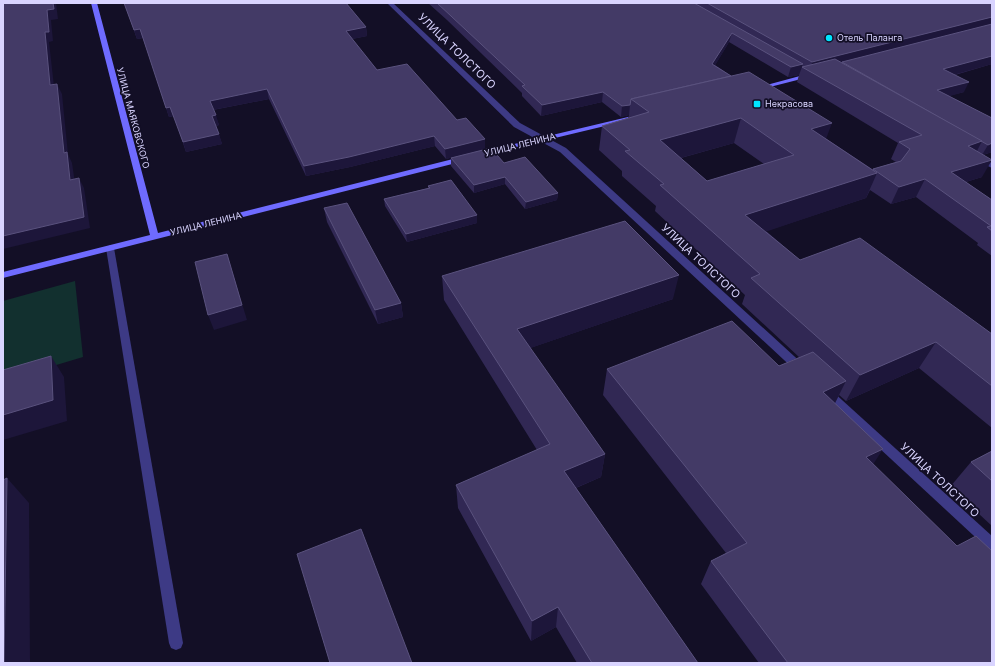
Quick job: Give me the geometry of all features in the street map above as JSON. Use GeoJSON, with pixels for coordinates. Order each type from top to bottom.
{"type":"FeatureCollection","features":[{"type":"Feature","properties":{"kind":"street","name":"УЛИЦА МАЯКОВСКОГО"},"geometry":{"type":"LineString","coordinates":[[94,3],[155,237]]}},
{"type":"Feature","properties":{"kind":"street","name":"УЛИЦА ТОЛСТОГО"},"geometry":{"type":"LineString","coordinates":[[390,3],[517,126],[563,150],[810,377]]}},
{"type":"Feature","properties":{"kind":"street"},"geometry":{"type":"LineString","coordinates":[[752,89],[813,75],[803,72]]}},
{"type":"Feature","properties":{"kind":"street","name":"УЛИЦА ЛЕНИНА"},"geometry":{"type":"LineString","coordinates":[[3,275],[542,139],[632,118]]}},
{"type":"Feature","properties":{"kind":"street"},"geometry":{"type":"LineString","coordinates":[[972,154],[992,166]]}},
{"type":"Feature","properties":{"kind":"street"},"geometry":{"type":"LineString","coordinates":[[110,248],[176,643]]}},
{"type":"Feature","properties":{"kind":"street","name":"УЛИЦА ТОЛСТОГО"},"geometry":{"type":"LineString","coordinates":[[822,388],[992,544]]}},
{"type":"Feature","properties":{"kind":"green space"},"geometry":{"type":"Polygon","coordinates":[[[75,281],[83,357],[3,381],[3,301],[75,281]]]}},
{"type":"Feature","properties":{"kind":"building"},"geometry":{"type":"Polygon","coordinates":[[[3,3],[53,3],[54,9],[47,10],[49,32],[45,32],[50,85],[57,84],[64,153],[67,152],[70,180],[79,178],[84,217],[3,236],[3,3]]]}},
{"type":"Feature","properties":{"kind":"building"},"geometry":{"type":"Polygon","coordinates":[[[124,3],[346,3],[366,27],[346,31],[377,70],[407,64],[457,120],[466,118],[485,139],[445,149],[434,136],[349,157],[304,166],[267,89],[210,101],[216,115],[212,116],[219,134],[183,142],[170,107],[166,108],[140,29],[134,30],[124,3]]]}},
{"type":"Feature","properties":{"kind":"building"},"geometry":{"type":"Polygon","coordinates":[[[437,3],[694,3],[803,64],[791,67],[732,33],[712,64],[731,76],[631,99],[630,105],[622,106],[603,92],[542,105],[522,86],[525,85],[437,3]]]}},
{"type":"Feature","properties":{"kind":"building"},"geometry":{"type":"Polygon","coordinates":[[[707,3],[992,3],[992,17],[812,62],[707,3]]]}},
{"type":"Feature","properties":{"kind":"building"},"geometry":{"type":"Polygon","coordinates":[[[992,24],[992,56],[943,69],[969,82],[937,90],[992,118],[992,143],[988,145],[842,62],[992,24]]]}},
{"type":"Feature","properties":{"kind":"building"},"geometry":{"type":"Polygon","coordinates":[[[835,59],[982,141],[968,146],[992,160],[951,172],[992,200],[992,231],[987,227],[991,226],[925,179],[899,187],[873,169],[901,161],[910,149],[899,142],[922,135],[802,67],[835,59]]]}},
{"type":"Feature","properties":{"kind":"building"},"geometry":{"type":"Polygon","coordinates":[[[749,72],[832,123],[811,129],[877,173],[745,215],[800,260],[860,238],[992,334],[992,386],[936,342],[860,375],[751,278],[760,274],[660,185],[664,184],[625,151],[630,150],[602,126],[649,112],[631,99],[749,72]],[[741,118],[660,140],[707,181],[794,155],[741,118]]]}},
{"type":"Feature","properties":{"kind":"building"},"geometry":{"type":"Polygon","coordinates":[[[491,148],[504,163],[525,157],[558,193],[526,202],[505,177],[474,185],[451,158],[491,148]]]}},
{"type":"Feature","properties":{"kind":"building"},"geometry":{"type":"Polygon","coordinates":[[[451,180],[477,215],[406,234],[384,199],[430,188],[428,186],[451,180]]]}},
{"type":"Feature","properties":{"kind":"building"},"geometry":{"type":"Polygon","coordinates":[[[347,203],[401,303],[375,310],[324,208],[347,203]]]}},
{"type":"Feature","properties":{"kind":"building"},"geometry":{"type":"Polygon","coordinates":[[[625,221],[679,275],[517,329],[605,454],[564,471],[698,663],[592,663],[558,607],[532,621],[456,485],[550,444],[442,276],[625,221]]]}},
{"type":"Feature","properties":{"kind":"building"},"geometry":{"type":"Polygon","coordinates":[[[227,254],[242,305],[208,315],[195,262],[227,254]]]}},
{"type":"Feature","properties":{"kind":"building"},"geometry":{"type":"Polygon","coordinates":[[[732,321],[779,366],[813,352],[846,381],[823,392],[883,449],[866,457],[957,546],[976,536],[992,551],[992,663],[788,663],[711,561],[747,543],[607,369],[732,321]]]}},
{"type":"Feature","properties":{"kind":"building"},"geometry":{"type":"Polygon","coordinates":[[[51,356],[53,400],[3,415],[3,370],[51,356]]]}},
{"type":"Feature","properties":{"kind":"building"},"geometry":{"type":"Polygon","coordinates":[[[992,451],[992,481],[971,462],[992,451]]]}},
{"type":"Feature","properties":{"kind":"building"},"geometry":{"type":"Polygon","coordinates":[[[7,478],[4,663],[3,663],[3,480],[7,478]]]}},
{"type":"Feature","properties":{"kind":"building"},"geometry":{"type":"Polygon","coordinates":[[[361,529],[412,663],[330,663],[297,554],[361,529]]]}},
{"type":"Feature","properties":{"kind":"place","name":"Отель Паланга"},"geometry":{"type":"Point","coordinates":[829,38]}},
{"type":"Feature","properties":{"kind":"place","name":"Некрасова"},"geometry":{"type":"Point","coordinates":[757,104]}}]}
